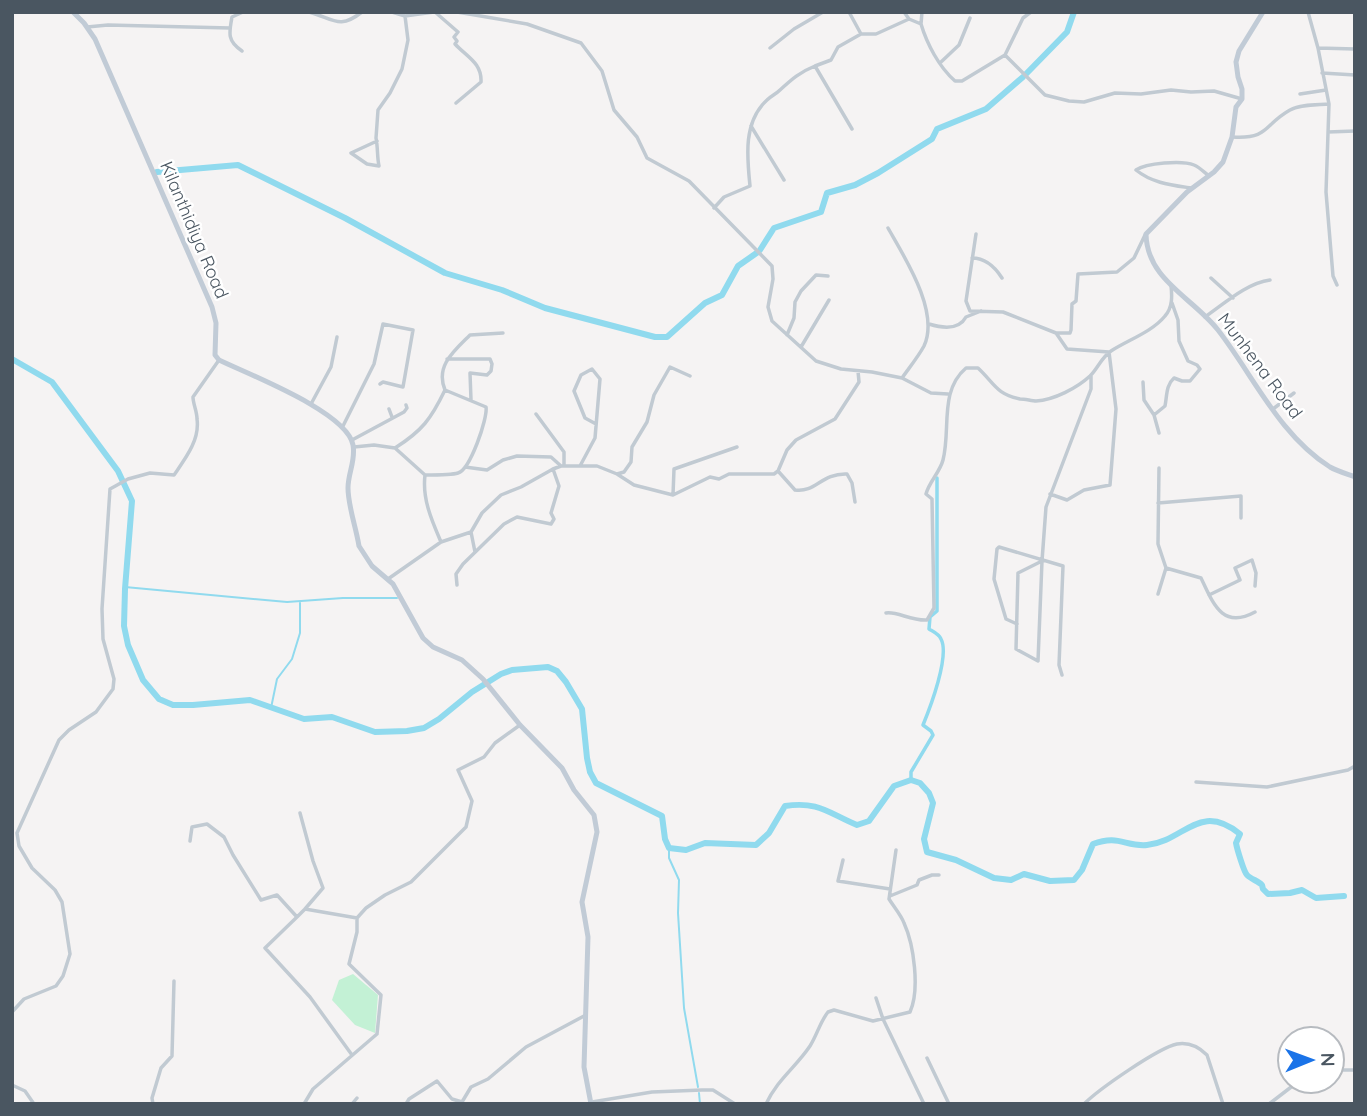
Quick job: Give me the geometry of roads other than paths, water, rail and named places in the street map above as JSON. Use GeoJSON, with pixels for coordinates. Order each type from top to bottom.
{"type":"FeatureCollection","features":[{"type":"Feature","properties":{"kind":"street","name":"Kilanthidiya Road"},"geometry":{"type":"LineString","coordinates":[[73,12],[87,27],[119,93],[212,307],[216,323],[214,351],[219,360]]}},
{"type":"Feature","properties":{"kind":"street"},"geometry":{"type":"LineString","coordinates":[[242,51],[233,45],[229,38],[232,17],[243,12]]}},
{"type":"Feature","properties":{"kind":"street"},"geometry":{"type":"LineString","coordinates":[[286,12],[299,12]]}},
{"type":"Feature","properties":{"kind":"street"},"geometry":{"type":"LineString","coordinates":[[309,12],[346,23],[362,12]]}},
{"type":"Feature","properties":{"kind":"street"},"geometry":{"type":"LineString","coordinates":[[392,12],[405,16],[435,12],[458,32],[454,37],[457,41],[455,44],[474,61],[483,78],[456,103]]}},
{"type":"Feature","properties":{"kind":"street"},"geometry":{"type":"LineString","coordinates":[[457,12],[527,24],[581,43],[603,71],[614,110],[637,137],[647,158],[690,181],[772,266],[773,279],[768,307],[772,321],[816,361],[841,369],[902,378],[931,393],[948,394]]}},
{"type":"Feature","properties":{"kind":"street"},"geometry":{"type":"LineString","coordinates":[[770,48],[823,12]]}},
{"type":"Feature","properties":{"kind":"street"},"geometry":{"type":"LineString","coordinates":[[849,12],[861,34]]}},
{"type":"Feature","properties":{"kind":"street"},"geometry":{"type":"LineString","coordinates":[[904,12],[909,19],[921,24]]}},
{"type":"Feature","properties":{"kind":"street"},"geometry":{"type":"LineString","coordinates":[[922,12],[921,24],[925,36],[940,63],[956,81],[962,81],[1005,55],[1023,18],[1031,12]]}},
{"type":"Feature","properties":{"kind":"street"},"geometry":{"type":"LineString","coordinates":[[976,234],[966,301],[970,311],[1003,312],[1056,333],[1070,332],[1078,274],[1117,272],[1134,258],[1146,234],[1191,188],[1223,162],[1232,137],[1236,107],[1242,99],[1236,62],[1239,51],[1263,12]]}},
{"type":"Feature","properties":{"kind":"street"},"geometry":{"type":"LineString","coordinates":[[1308,12],[1329,104],[1326,192],[1333,276],[1337,285]]}},
{"type":"Feature","properties":{"kind":"street"},"geometry":{"type":"LineString","coordinates":[[377,141],[351,153],[367,164],[379,166],[377,110],[390,93],[402,69],[408,45],[405,16]]}},
{"type":"Feature","properties":{"kind":"street"},"geometry":{"type":"LineString","coordinates":[[940,63],[959,45],[970,18]]}},
{"type":"Feature","properties":{"kind":"street"},"geometry":{"type":"LineString","coordinates":[[714,208],[724,197],[750,186],[746,146],[751,137],[753,119],[767,100],[792,78],[831,60],[838,47],[861,34],[876,34],[909,19]]}},
{"type":"Feature","properties":{"kind":"street"},"geometry":{"type":"LineString","coordinates":[[87,27],[108,25],[230,28]]}},
{"type":"Feature","properties":{"kind":"street"},"geometry":{"type":"LineString","coordinates":[[1318,48],[1355,49]]}},
{"type":"Feature","properties":{"kind":"street"},"geometry":{"type":"LineString","coordinates":[[1005,55],[1045,94],[1069,101],[1084,102],[1115,93],[1142,94],[1171,90],[1214,91],[1242,99]]}},
{"type":"Feature","properties":{"kind":"street"},"geometry":{"type":"LineString","coordinates":[[816,66],[852,129]]}},
{"type":"Feature","properties":{"kind":"street"},"geometry":{"type":"LineString","coordinates":[[1322,73],[1355,75]]}},
{"type":"Feature","properties":{"kind":"street"},"geometry":{"type":"LineString","coordinates":[[1300,94],[1326,90]]}},
{"type":"Feature","properties":{"kind":"street"},"geometry":{"type":"LineString","coordinates":[[1232,137],[1260,136],[1297,107],[1329,104]]}},
{"type":"Feature","properties":{"kind":"street"},"geometry":{"type":"LineString","coordinates":[[751,126],[784,180]]}},
{"type":"Feature","properties":{"kind":"street"},"geometry":{"type":"LineString","coordinates":[[1328,132],[1355,131]]}},
{"type":"Feature","properties":{"kind":"street"},"geometry":{"type":"LineString","coordinates":[[1191,188],[1157,182],[1136,170],[1147,165],[1187,164],[1195,165],[1209,176]]}},
{"type":"Feature","properties":{"kind":"street"},"geometry":{"type":"LineString","coordinates":[[888,228],[921,294],[929,324],[924,345],[902,378]]}},
{"type":"Feature","properties":{"kind":"street","name":"Munhena Road"},"geometry":{"type":"LineString","coordinates":[[1146,234],[1150,259],[1171,285],[1217,330],[1299,441],[1331,468],[1355,477]]}},
{"type":"Feature","properties":{"kind":"street"},"geometry":{"type":"LineString","coordinates":[[972,258],[989,263],[1002,278]]}},
{"type":"Feature","properties":{"kind":"street"},"geometry":{"type":"LineString","coordinates":[[787,335],[794,317],[795,302],[801,291],[816,275],[828,276]]}},
{"type":"Feature","properties":{"kind":"street"},"geometry":{"type":"LineString","coordinates":[[1211,278],[1233,298]]}},
{"type":"Feature","properties":{"kind":"street"},"geometry":{"type":"LineString","coordinates":[[1205,317],[1260,281],[1270,280]]}},
{"type":"Feature","properties":{"kind":"street"},"geometry":{"type":"LineString","coordinates":[[886,613],[892,611],[915,621],[927,620],[934,608],[932,499],[926,494],[942,465],[947,442],[948,394],[958,374],[966,368],[978,368],[997,391],[1007,396],[1036,401],[1069,391],[1091,374],[1109,352],[1167,315],[1171,301],[1171,285]]}},
{"type":"Feature","properties":{"kind":"street"},"geometry":{"type":"LineString","coordinates":[[801,348],[829,300]]}},
{"type":"Feature","properties":{"kind":"street"},"geometry":{"type":"LineString","coordinates":[[1154,415],[1165,406],[1171,380],[1174,378],[1182,382],[1190,381],[1200,369],[1198,365],[1188,361],[1179,341],[1178,320],[1171,301]]}},
{"type":"Feature","properties":{"kind":"street"},"geometry":{"type":"LineString","coordinates":[[929,324],[943,328],[958,325],[964,322],[966,317],[982,310]]}},
{"type":"Feature","properties":{"kind":"street"},"geometry":{"type":"LineString","coordinates":[[343,426],[374,364],[383,324],[413,330],[403,387],[383,382],[380,384]]}},
{"type":"Feature","properties":{"kind":"street"},"geometry":{"type":"LineString","coordinates":[[353,444],[395,447],[425,475],[458,473],[466,467],[483,430],[487,412],[486,407],[445,390],[441,382],[443,363],[470,335],[503,332]]}},
{"type":"Feature","properties":{"kind":"street"},"geometry":{"type":"LineString","coordinates":[[1056,333],[1067,349],[1109,352]]}},
{"type":"Feature","properties":{"kind":"street"},"geometry":{"type":"LineString","coordinates":[[311,404],[331,367],[337,337]]}},
{"type":"Feature","properties":{"kind":"street"},"geometry":{"type":"LineString","coordinates":[[1050,494],[1067,500],[1084,490],[1110,485],[1116,409],[1109,352]]}},
{"type":"Feature","properties":{"kind":"street"},"geometry":{"type":"LineString","coordinates":[[447,359],[490,359],[491,371],[487,375],[470,373],[471,401]]}},
{"type":"Feature","properties":{"kind":"street"},"geometry":{"type":"LineString","coordinates":[[12,1012],[24,999],[56,986],[68,962],[70,944],[62,902],[55,890],[32,868],[19,846],[17,833],[59,740],[96,712],[113,689],[114,679],[103,639],[102,610],[110,489],[128,479],[154,472],[174,475],[194,440],[198,421],[193,397],[219,360],[311,404],[343,426],[353,444],[348,488],[359,546],[372,566],[388,579],[423,638],[433,647],[462,660],[483,679],[520,725],[562,768],[574,790],[594,815],[597,822],[595,847],[582,902],[588,937],[584,1067],[592,1103],[652,1092],[713,1090],[735,1104]]}},
{"type":"Feature","properties":{"kind":"street"},"geometry":{"type":"LineString","coordinates":[[617,474],[624,472],[631,462],[632,447],[648,422],[654,395],[670,366],[690,376]]}},
{"type":"Feature","properties":{"kind":"street"},"geometry":{"type":"LineString","coordinates":[[580,466],[594,438],[596,424],[600,379],[592,369],[581,374],[574,391],[585,418],[596,424]]}},
{"type":"Feature","properties":{"kind":"street"},"geometry":{"type":"LineString","coordinates":[[388,579],[441,542],[471,531],[482,513],[501,495],[562,466],[597,466],[634,485],[673,495],[710,477],[719,479],[729,474],[757,473],[766,475],[778,471],[787,450],[796,440],[835,419],[859,382],[858,371]]}},
{"type":"Feature","properties":{"kind":"street"},"geometry":{"type":"LineString","coordinates":[[1042,561],[1018,573],[1016,649],[1038,661],[1046,507],[1091,389],[1091,374]]}},
{"type":"Feature","properties":{"kind":"street"},"geometry":{"type":"LineString","coordinates":[[1143,382],[1143,400],[1154,415],[1159,433]]}},
{"type":"Feature","properties":{"kind":"street"},"geometry":{"type":"LineString","coordinates":[[395,447],[418,433],[433,415],[445,390]]}},
{"type":"Feature","properties":{"kind":"street"},"geometry":{"type":"LineString","coordinates":[[1273,409],[1294,393]]}},
{"type":"Feature","properties":{"kind":"street"},"geometry":{"type":"LineString","coordinates":[[353,444],[392,417],[404,412],[406,405]]}},
{"type":"Feature","properties":{"kind":"street"},"geometry":{"type":"LineString","coordinates":[[389,408],[392,417]]}},
{"type":"Feature","properties":{"kind":"street"},"geometry":{"type":"LineString","coordinates":[[536,414],[564,452],[562,466]]}},
{"type":"Feature","properties":{"kind":"street"},"geometry":{"type":"LineString","coordinates":[[673,495],[674,469],[737,447]]}},
{"type":"Feature","properties":{"kind":"street"},"geometry":{"type":"LineString","coordinates":[[466,467],[487,470],[503,460],[517,456],[551,457],[562,466]]}},
{"type":"Feature","properties":{"kind":"street"},"geometry":{"type":"LineString","coordinates":[[1158,594],[1166,568],[1158,544],[1159,468]]}},
{"type":"Feature","properties":{"kind":"street"},"geometry":{"type":"LineString","coordinates":[[457,585],[456,574],[504,524],[517,517],[551,524],[554,519],[551,513],[559,486],[552,469]]}},
{"type":"Feature","properties":{"kind":"street"},"geometry":{"type":"LineString","coordinates":[[778,471],[795,491],[804,491],[828,476],[847,474],[852,483],[855,502]]}},
{"type":"Feature","properties":{"kind":"street"},"geometry":{"type":"LineString","coordinates":[[425,475],[424,486],[429,512],[441,542]]}},
{"type":"Feature","properties":{"kind":"street"},"geometry":{"type":"LineString","coordinates":[[1158,503],[1241,496],[1241,518]]}},
{"type":"Feature","properties":{"kind":"street"},"geometry":{"type":"LineString","coordinates":[[471,531],[475,552]]}},
{"type":"Feature","properties":{"kind":"street"},"geometry":{"type":"LineString","coordinates":[[1017,624],[1006,619],[994,579],[999,547],[1063,566],[1059,665],[1062,675]]}},
{"type":"Feature","properties":{"kind":"street"},"geometry":{"type":"LineString","coordinates":[[1209,595],[1240,580],[1235,568],[1252,560],[1256,573],[1255,586]]}},
{"type":"Feature","properties":{"kind":"street"},"geometry":{"type":"LineString","coordinates":[[1166,568],[1201,578],[1216,608],[1228,617],[1244,617],[1255,612]]}},
{"type":"Feature","properties":{"kind":"street"},"geometry":{"type":"LineString","coordinates":[[304,1104],[313,1089],[377,1034],[381,995],[349,964],[357,932],[357,918],[385,895],[411,883],[466,827],[472,801],[458,770],[484,757],[495,743],[520,725]]}},
{"type":"Feature","properties":{"kind":"street"},"geometry":{"type":"LineString","coordinates":[[1196,782],[1267,787],[1348,770],[1355,766]]}},
{"type":"Feature","properties":{"kind":"street"},"geometry":{"type":"LineString","coordinates":[[300,813],[323,888],[265,948],[316,1004],[352,1055]]}},
{"type":"Feature","properties":{"kind":"street"},"geometry":{"type":"LineString","coordinates":[[190,841],[192,827],[207,824],[225,837],[261,900],[277,895],[297,917]]}},
{"type":"Feature","properties":{"kind":"street"},"geometry":{"type":"LineString","coordinates":[[766,1104],[775,1086],[799,1062],[811,1045],[828,1012],[834,1010],[873,1021],[908,1014],[914,1004],[915,973],[907,932],[904,921],[889,899],[896,850]]}},
{"type":"Feature","properties":{"kind":"street"},"geometry":{"type":"LineString","coordinates":[[843,860],[838,881],[890,889]]}},
{"type":"Feature","properties":{"kind":"street"},"geometry":{"type":"LineString","coordinates":[[890,896],[917,885],[919,880],[939,875]]}},
{"type":"Feature","properties":{"kind":"street"},"geometry":{"type":"LineString","coordinates":[[305,909],[357,918]]}},
{"type":"Feature","properties":{"kind":"street"},"geometry":{"type":"LineString","coordinates":[[153,1104],[152,1098],[162,1068],[172,1056],[174,981]]}},
{"type":"Feature","properties":{"kind":"street"},"geometry":{"type":"LineString","coordinates":[[876,998],[883,1019],[924,1104]]}},
{"type":"Feature","properties":{"kind":"street"},"geometry":{"type":"LineString","coordinates":[[406,1104],[409,1099],[437,1081],[452,1099],[462,1102],[471,1087],[488,1079],[526,1047],[586,1014]]}},
{"type":"Feature","properties":{"kind":"street"},"geometry":{"type":"LineString","coordinates":[[1084,1104],[1145,1060],[1171,1046],[1189,1044],[1207,1055],[1223,1104]]}},
{"type":"Feature","properties":{"kind":"street"},"geometry":{"type":"LineString","coordinates":[[927,1058],[949,1104]]}},
{"type":"Feature","properties":{"kind":"street"},"geometry":{"type":"LineString","coordinates":[[12,1085],[26,1091],[34,1104]]}},
{"type":"Feature","properties":{"kind":"street"},"geometry":{"type":"LineString","coordinates":[[352,1104],[357,1098]]}},
{"type":"Feature","properties":{"kind":"waterway"},"geometry":{"type":"LineString","coordinates":[[1026,74],[1067,32],[1074,12]]}},
{"type":"Feature","properties":{"kind":"waterway"},"geometry":{"type":"LineString","coordinates":[[760,250],[774,228],[821,212],[827,193],[855,185],[878,173],[932,139],[937,129],[986,109],[1023,77]]}},
{"type":"Feature","properties":{"kind":"waterway"},"geometry":{"type":"LineString","coordinates":[[157,172],[238,165],[345,218],[445,273],[502,290],[545,308],[655,337],[667,337],[705,303],[722,295],[738,266],[758,252]]}},
{"type":"Feature","properties":{"kind":"waterway"},"geometry":{"type":"LineString","coordinates":[[12,359],[52,382],[118,471],[132,501],[124,626],[128,645],[143,680],[159,699],[173,705],[250,700],[304,719],[332,717],[375,732],[407,731],[424,728],[439,719],[472,692],[501,674],[512,670],[548,667],[557,671],[566,682],[582,709],[587,758],[596,783],[662,816],[669,848],[686,850],[705,843],[756,845],[769,833],[785,806],[815,807],[857,825],[869,821],[894,786],[911,780],[920,783],[933,803],[924,839],[927,852],[956,860],[994,878],[1011,880],[1024,874],[1050,881],[1074,880],[1082,870],[1093,844],[1116,840],[1147,845],[1160,842],[1203,822],[1214,821],[1240,834],[1236,843],[1246,873],[1262,885],[1268,894],[1302,890],[1316,898],[1344,896]]}},
{"type":"Feature","properties":{"kind":"waterway"},"geometry":{"type":"LineString","coordinates":[[911,780],[911,772],[933,735],[923,725],[938,682],[943,657],[941,639],[929,629],[930,617],[937,611],[937,478]]}},
{"type":"Feature","properties":{"kind":"waterway"},"geometry":{"type":"LineString","coordinates":[[125,587],[287,602],[397,598]]}},
{"type":"Feature","properties":{"kind":"waterway"},"geometry":{"type":"LineString","coordinates":[[271,708],[277,679],[292,659],[300,633],[300,602]]}},
{"type":"Feature","properties":{"kind":"waterway"},"geometry":{"type":"LineString","coordinates":[[669,848],[669,858],[679,880],[678,913],[684,1008],[698,1087]]}},
{"type":"Feature","properties":{"kind":"waterway"},"geometry":{"type":"LineString","coordinates":[[699,1093],[700,1104]]}}]}
